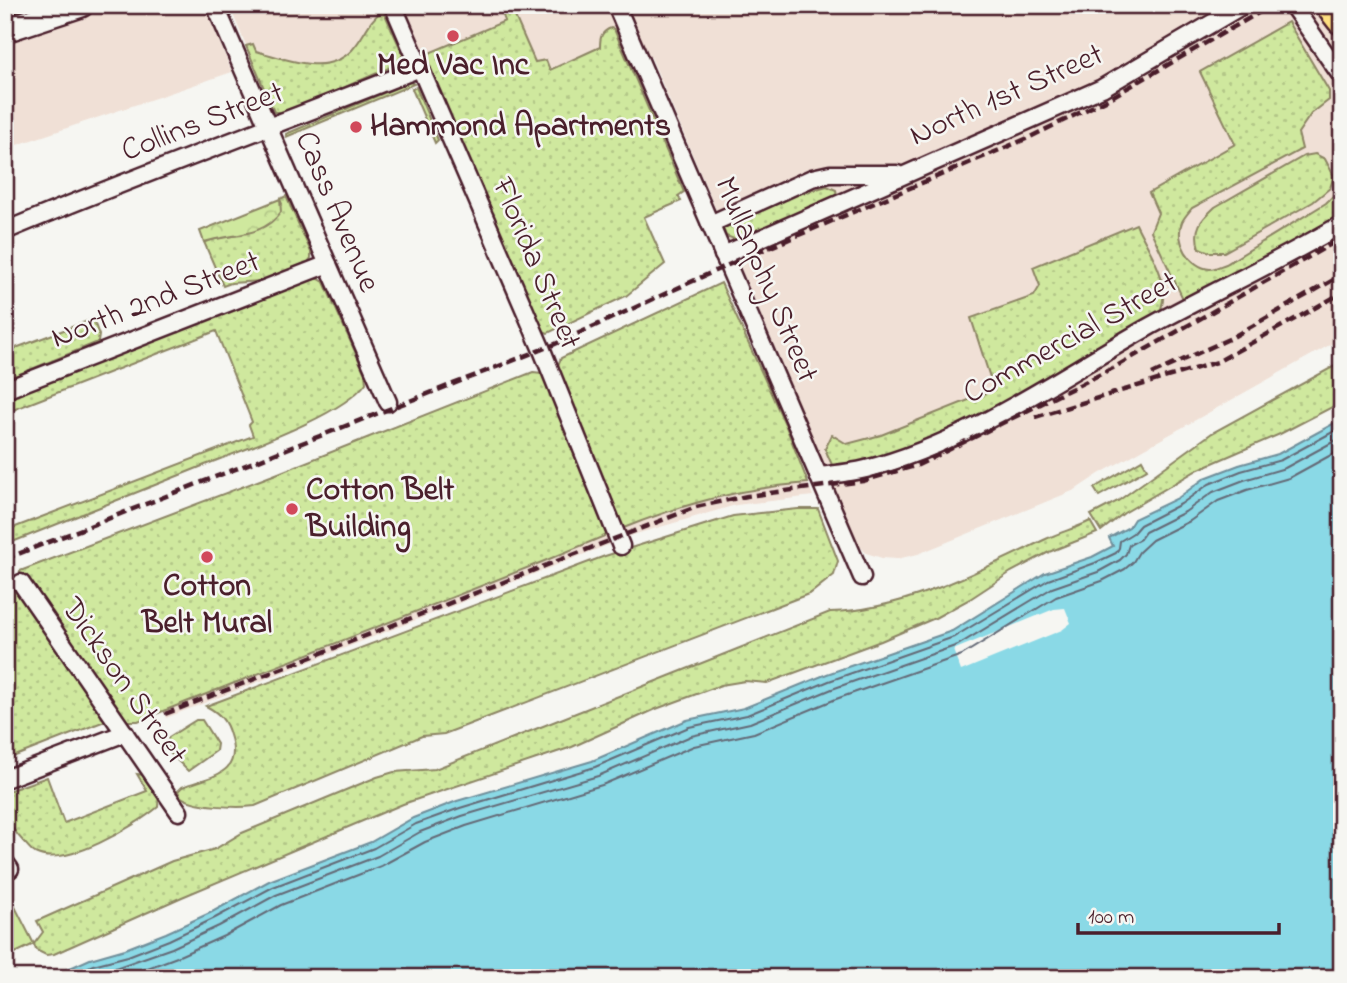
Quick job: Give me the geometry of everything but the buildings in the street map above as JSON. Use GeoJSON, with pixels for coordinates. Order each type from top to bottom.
{"type":"FeatureCollection","features":[{"type":"Feature","properties":{"kind":"highway"},"geometry":{"type":"LineString","coordinates":[[1331,5],[1342,19]]}},
{"type":"Feature","properties":{"kind":"main road"},"geometry":{"type":"LineString","coordinates":[[5,30],[81,5]]}},
{"type":"Feature","properties":{"kind":"street","name":"Cass Avenue"},"geometry":{"type":"LineString","coordinates":[[215,5],[388,402]]}},
{"type":"Feature","properties":{"kind":"street","name":"Florida Street"},"geometry":{"type":"LineString","coordinates":[[393,5],[539,342],[621,546]]}},
{"type":"Feature","properties":{"kind":"street","name":"Mullanphy Street"},"geometry":{"type":"LineString","coordinates":[[616,5],[862,577]]}},
{"type":"Feature","properties":{"kind":"street","name":"North 1st Street"},"geometry":{"type":"LineString","coordinates":[[723,255],[1102,88],[1243,5]]}},
{"type":"Feature","properties":{"kind":"street"},"geometry":{"type":"LineString","coordinates":[[1292,5],[1342,77]]}},
{"type":"Feature","properties":{"kind":"street","name":"Collins Street"},"geometry":{"type":"LineString","coordinates":[[5,231],[240,136],[268,128],[420,68]]}},
{"type":"Feature","properties":{"kind":"street","name":"North 1st Street"},"geometry":{"type":"LineString","coordinates":[[710,224],[812,178],[830,174],[903,174]]}},
{"type":"Feature","properties":{"kind":"street","name":"Commercial Street"},"geometry":{"type":"LineString","coordinates":[[818,476],[862,470],[891,462],[951,437],[1342,224]]}},
{"type":"Feature","properties":{"kind":"street","name":"North 2nd Street"},"geometry":{"type":"LineString","coordinates":[[5,390],[327,264]]}},
{"type":"Feature","properties":{"kind":"street","name":"Dickson Street"},"geometry":{"type":"LineString","coordinates":[[21,583],[179,812]]}},
{"type":"Feature","properties":{"kind":"street"},"geometry":{"type":"LineString","coordinates":[[5,779],[125,733]]}},
{"type":"Feature","properties":{"kind":"shaded area"},"geometry":{"type":"Polygon","coordinates":[[[121,5],[204,5],[232,72],[5,149],[5,44],[121,5]]]}},
{"type":"Feature","properties":{"kind":"shaded area"},"geometry":{"type":"Polygon","coordinates":[[[229,5],[1342,5],[1342,338],[1075,490],[918,554],[897,559],[882,558],[866,553],[858,544],[651,57],[457,135],[421,55],[288,112],[274,112],[229,5]]]}},
{"type":"Feature","properties":{"kind":"shaded area"},"geometry":{"type":"Polygon","coordinates":[[[808,483],[813,496],[736,505],[636,534],[166,718],[164,711],[647,519],[744,490],[808,483]]]}},
{"type":"Feature","properties":{"kind":"green space"},"geometry":{"type":"Polygon","coordinates":[[[5,5],[43,5],[43,6],[5,20],[5,5]]]}},
{"type":"Feature","properties":{"kind":"green space"},"geometry":{"type":"Polygon","coordinates":[[[499,5],[510,5],[535,62],[546,60],[550,70],[600,47],[603,33],[614,29],[684,192],[678,196],[681,201],[644,217],[665,264],[626,296],[548,333],[538,324],[424,61],[429,53],[505,21],[499,5]]]}},
{"type":"Feature","properties":{"kind":"green space"},"geometry":{"type":"Polygon","coordinates":[[[383,10],[403,54],[398,64],[288,112],[274,112],[246,46],[253,44],[256,51],[306,64],[330,63],[352,50],[373,19],[383,10]]]}},
{"type":"Feature","properties":{"kind":"green space"},"geometry":{"type":"Polygon","coordinates":[[[1288,22],[1329,91],[1329,100],[1311,114],[1298,133],[1302,149],[1192,208],[1185,216],[1180,229],[1182,245],[1196,264],[1210,269],[1216,268],[1326,203],[1342,187],[1342,219],[1184,301],[1151,231],[1158,213],[1149,193],[1235,144],[1200,72],[1288,22]]]}},
{"type":"Feature","properties":{"kind":"green space"},"geometry":{"type":"Polygon","coordinates":[[[410,82],[414,84],[286,137],[286,134],[410,82]]]}},
{"type":"Feature","properties":{"kind":"green space"},"geometry":{"type":"Polygon","coordinates":[[[416,87],[438,140],[435,143],[412,89],[416,87]]]}},
{"type":"Feature","properties":{"kind":"green space"},"geometry":{"type":"Polygon","coordinates":[[[1315,154],[1325,159],[1334,176],[1330,188],[1313,202],[1224,252],[1210,252],[1199,248],[1198,230],[1215,207],[1304,156],[1315,154]]]}},
{"type":"Feature","properties":{"kind":"green space"},"geometry":{"type":"Polygon","coordinates":[[[827,186],[836,190],[834,199],[745,239],[726,236],[723,228],[792,196],[827,186]]]}},
{"type":"Feature","properties":{"kind":"green space"},"geometry":{"type":"Polygon","coordinates":[[[286,196],[311,252],[311,258],[308,262],[262,281],[223,286],[204,242],[242,235],[282,204],[280,199],[286,196]]]}},
{"type":"Feature","properties":{"kind":"green space"},"geometry":{"type":"Polygon","coordinates":[[[280,199],[281,212],[265,226],[256,231],[204,242],[200,231],[280,199]]]}},
{"type":"Feature","properties":{"kind":"green space"},"geometry":{"type":"Polygon","coordinates":[[[1136,224],[1161,276],[1161,309],[1013,398],[953,429],[880,460],[860,465],[832,465],[825,449],[832,435],[847,444],[881,435],[994,390],[971,318],[1034,296],[1040,286],[1033,267],[1136,224]]]}},
{"type":"Feature","properties":{"kind":"green space"},"geometry":{"type":"Polygon","coordinates":[[[314,279],[324,282],[365,374],[366,383],[354,395],[315,419],[267,441],[5,545],[5,531],[253,436],[249,425],[252,422],[216,331],[5,413],[5,399],[314,279]]]}},
{"type":"Feature","properties":{"kind":"green space"},"geometry":{"type":"Polygon","coordinates":[[[721,283],[785,424],[808,483],[713,498],[621,529],[560,377],[558,365],[561,358],[721,283]]]}},
{"type":"Feature","properties":{"kind":"green space"},"geometry":{"type":"Polygon","coordinates":[[[93,319],[99,335],[98,342],[5,380],[5,352],[93,319]]]}},
{"type":"Feature","properties":{"kind":"green space"},"geometry":{"type":"Polygon","coordinates":[[[1342,362],[1342,402],[1280,434],[1199,469],[1124,513],[1101,531],[1091,515],[1118,501],[1212,433],[1342,362]]]}},
{"type":"Feature","properties":{"kind":"green space"},"geometry":{"type":"Polygon","coordinates":[[[533,372],[542,373],[546,380],[607,535],[542,562],[138,721],[126,721],[66,635],[62,635],[19,575],[20,571],[276,474],[533,372]]]}},
{"type":"Feature","properties":{"kind":"green space"},"geometry":{"type":"Polygon","coordinates":[[[1142,460],[1147,469],[1099,496],[1094,488],[1142,460]]]}},
{"type":"Feature","properties":{"kind":"green space"},"geometry":{"type":"Polygon","coordinates":[[[818,509],[838,561],[834,575],[811,593],[444,734],[422,736],[255,806],[205,805],[180,796],[178,791],[182,787],[222,772],[229,766],[232,758],[233,748],[224,721],[206,706],[605,556],[733,516],[818,509]]]}},
{"type":"Feature","properties":{"kind":"green space"},"geometry":{"type":"Polygon","coordinates":[[[1090,521],[1097,533],[1049,552],[935,618],[881,641],[767,683],[745,681],[721,685],[656,709],[572,747],[403,804],[54,954],[46,955],[36,950],[34,944],[43,932],[37,921],[172,861],[215,849],[242,833],[377,777],[394,772],[435,769],[830,612],[885,605],[941,587],[1090,521]]]}},
{"type":"Feature","properties":{"kind":"green space"},"geometry":{"type":"Polygon","coordinates":[[[9,575],[106,718],[105,721],[5,760],[5,577],[9,575]]]}},
{"type":"Feature","properties":{"kind":"green space"},"geometry":{"type":"Polygon","coordinates":[[[196,720],[202,720],[217,744],[216,751],[188,771],[170,753],[167,742],[169,737],[196,720]]]}},
{"type":"Feature","properties":{"kind":"green space"},"geometry":{"type":"Polygon","coordinates":[[[137,774],[145,775],[159,795],[158,807],[117,834],[81,850],[64,855],[35,853],[18,835],[8,819],[5,792],[47,777],[64,823],[147,791],[137,774]]]}},
{"type":"Feature","properties":{"kind":"green space"},"geometry":{"type":"Polygon","coordinates":[[[5,887],[34,944],[5,958],[5,887]]]}},
{"type":"Feature","properties":{"kind":"water"},"geometry":{"type":"Polygon","coordinates":[[[1342,419],[1342,978],[48,978],[90,959],[166,933],[269,881],[371,842],[413,818],[457,801],[592,761],[687,720],[744,708],[827,674],[952,631],[1045,573],[1092,557],[1113,546],[1109,538],[1129,527],[1134,519],[1178,498],[1205,478],[1278,454],[1342,419]]]}},
{"type":"Feature","properties":{"kind":"pier"},"geometry":{"type":"Polygon","coordinates":[[[1065,608],[1071,623],[1062,630],[961,671],[953,650],[1054,609],[1065,608]]]}},
{"type":"Feature","properties":{"kind":"railway"},"geometry":{"type":"LineString","coordinates":[[5,559],[553,345],[728,265],[1028,138],[1110,98],[1272,5]]}},
{"type":"Feature","properties":{"kind":"railway"},"geometry":{"type":"LineString","coordinates":[[165,714],[696,507],[747,496],[863,481],[918,465],[1113,368],[1342,238]]}},
{"type":"Feature","properties":{"kind":"railway"},"geometry":{"type":"LineString","coordinates":[[1152,374],[1231,338],[1342,275]]}},
{"type":"Feature","properties":{"kind":"railway"},"geometry":{"type":"LineString","coordinates":[[1035,417],[1217,362],[1342,293]]}},
{"type":"Feature","properties":{"kind":"place","name":"Med Vac Inc"},"geometry":{"type":"Point","coordinates":[453,36]}},
{"type":"Feature","properties":{"kind":"place","name":"Hammond Apartments"},"geometry":{"type":"Point","coordinates":[356,127]}},
{"type":"Feature","properties":{"kind":"place","name":"Cotton Belt Building"},"geometry":{"type":"Point","coordinates":[292,509]}},
{"type":"Feature","properties":{"kind":"place","name":"Cotton Belt Mural"},"geometry":{"type":"Point","coordinates":[207,557]}}]}
